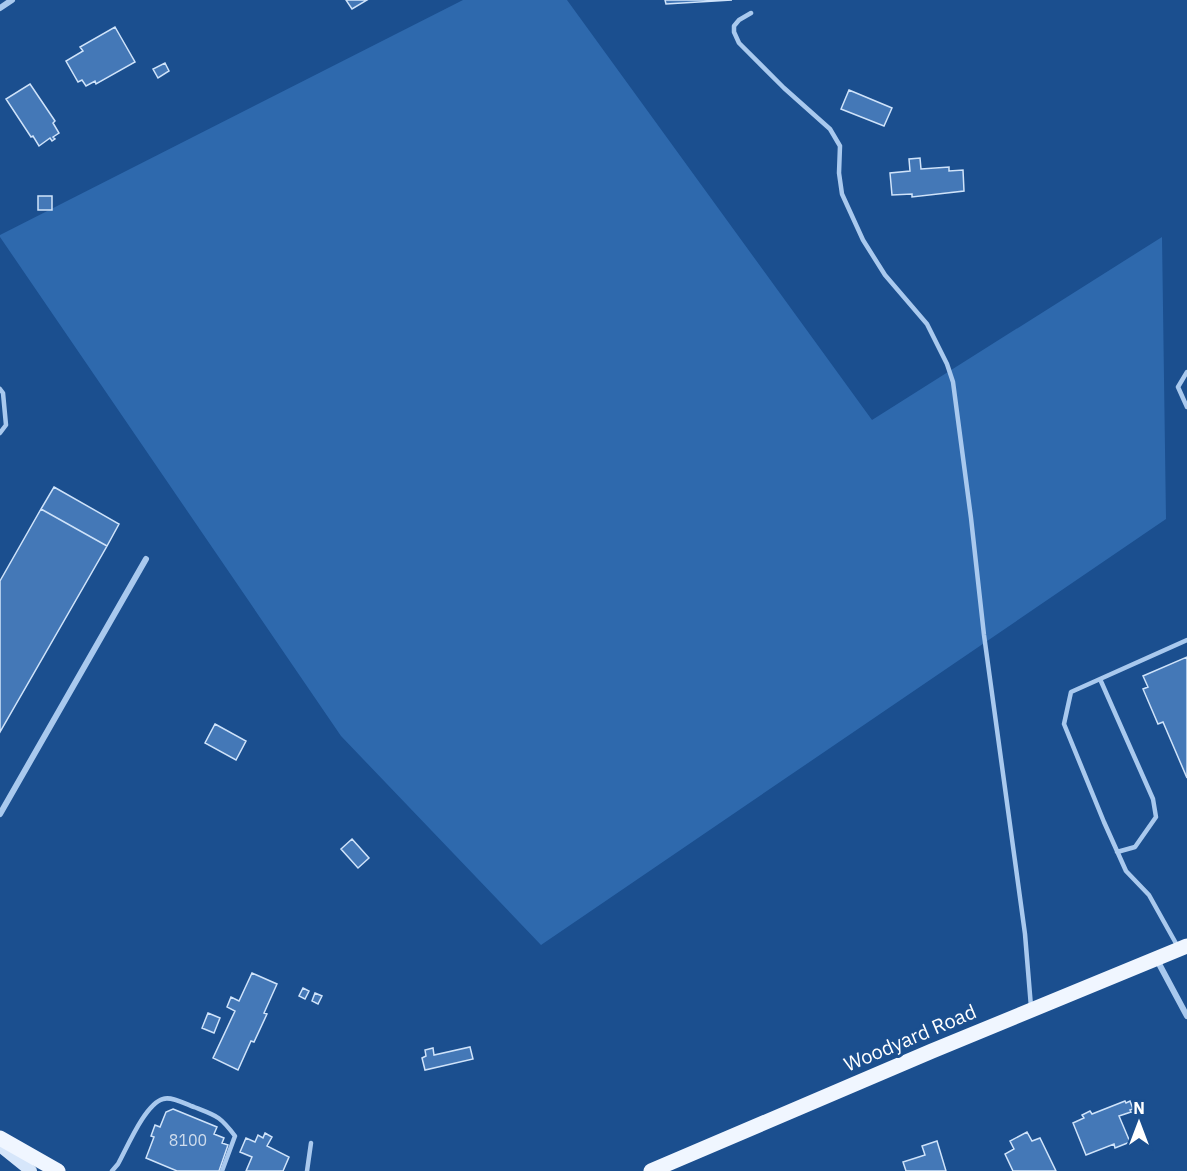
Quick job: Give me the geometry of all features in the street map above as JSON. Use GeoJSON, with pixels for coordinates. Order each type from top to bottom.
{"type":"FeatureCollection","features":[{"type":"Feature","properties":{"kind":"main road","name":"Woodyard Road"},"geometry":{"type":"LineString","coordinates":[[651,1171],[1183,948]]}},
{"type":"Feature","properties":{"kind":"main road"},"geometry":{"type":"LineString","coordinates":[[0,1138],[58,1171]]}},
{"type":"Feature","properties":{"kind":"main road"},"geometry":{"type":"LineString","coordinates":[[0,1146],[31,1171]]}},
{"type":"Feature","properties":{"kind":"street"},"geometry":{"type":"LineString","coordinates":[[0,8],[12,0]]}},
{"type":"Feature","properties":{"kind":"street"},"geometry":{"type":"LineString","coordinates":[[0,814],[146,559]]}},
{"type":"Feature","properties":{"kind":"street"},"geometry":{"type":"LineString","coordinates":[[1156,959],[1187,1016]]}},
{"type":"Feature","properties":{"kind":"lane"},"geometry":{"type":"LineString","coordinates":[[751,13],[734,26],[736,38],[836,137],[840,146],[839,173],[842,194],[863,240],[885,275],[927,324],[947,364],[953,382],[1024,934],[1031,1010]]}},
{"type":"Feature","properties":{"kind":"lane"},"geometry":{"type":"LineString","coordinates":[[1187,372],[1178,387],[1187,407]]}},
{"type":"Feature","properties":{"kind":"lane"},"geometry":{"type":"LineString","coordinates":[[0,389],[3,393],[6,425],[0,433]]}},
{"type":"Feature","properties":{"kind":"lane"},"geometry":{"type":"LineString","coordinates":[[1183,948],[1149,895],[1126,871],[1064,724],[1071,692],[1187,640]]}},
{"type":"Feature","properties":{"kind":"lane"},"geometry":{"type":"LineString","coordinates":[[1100,680],[1153,799],[1156,817],[1135,847],[1117,852]]}},
{"type":"Feature","properties":{"kind":"lane"},"geometry":{"type":"LineString","coordinates":[[114,1170],[146,1113],[153,1104],[163,1098],[173,1099],[221,1118],[227,1125],[235,1136],[222,1171]]}},
{"type":"Feature","properties":{"kind":"lane"},"geometry":{"type":"LineString","coordinates":[[307,1171],[311,1143]]}},
{"type":"Feature","properties":{"kind":"shaded area"},"geometry":{"type":"Polygon","coordinates":[[[463,0],[567,0],[872,420],[1162,237],[1166,519],[541,945],[341,736],[0,237],[463,0]]]}},
{"type":"Feature","properties":{"kind":"building"},"geometry":{"type":"Polygon","coordinates":[[[346,0],[367,0],[352,9],[346,0]]]}},
{"type":"Feature","properties":{"kind":"building"},"geometry":{"type":"Polygon","coordinates":[[[665,0],[732,0],[666,4],[665,0]]]}},
{"type":"Feature","properties":{"kind":"building"},"geometry":{"type":"Polygon","coordinates":[[[115,27],[135,62],[96,84],[95,81],[86,86],[82,80],[78,82],[66,61],[83,51],[80,47],[115,27]]]}},
{"type":"Feature","properties":{"kind":"building"},"geometry":{"type":"Polygon","coordinates":[[[165,63],[169,71],[158,78],[153,69],[165,63]]]}},
{"type":"Feature","properties":{"kind":"building"},"geometry":{"type":"Polygon","coordinates":[[[30,84],[55,121],[53,123],[59,133],[53,137],[55,139],[52,141],[50,138],[39,146],[6,99],[30,84]]]}},
{"type":"Feature","properties":{"kind":"building"},"geometry":{"type":"Polygon","coordinates":[[[849,90],[892,108],[884,126],[841,109],[849,90]]]}},
{"type":"Feature","properties":{"kind":"building"},"geometry":{"type":"Polygon","coordinates":[[[920,158],[921,169],[949,167],[949,171],[963,170],[964,191],[912,197],[912,194],[892,195],[890,173],[910,171],[909,159],[920,158]]]}},
{"type":"Feature","properties":{"kind":"building"},"geometry":{"type":"Polygon","coordinates":[[[38,196],[52,196],[52,210],[38,210],[38,196]]]}},
{"type":"Feature","properties":{"kind":"building"},"geometry":{"type":"Polygon","coordinates":[[[54,487],[119,524],[107,546],[41,509],[54,487]]]}},
{"type":"Feature","properties":{"kind":"building"},"geometry":{"type":"Polygon","coordinates":[[[41,509],[107,546],[0,732],[0,581],[41,509]]]}},
{"type":"Feature","properties":{"kind":"building"},"geometry":{"type":"Polygon","coordinates":[[[1187,657],[1187,778],[1163,722],[1158,724],[1143,689],[1148,687],[1143,676],[1187,657]]]}},
{"type":"Feature","properties":{"kind":"building"},"geometry":{"type":"Polygon","coordinates":[[[215,724],[246,741],[236,760],[205,743],[215,724]]]}},
{"type":"Feature","properties":{"kind":"building"},"geometry":{"type":"Polygon","coordinates":[[[352,839],[369,858],[358,868],[341,849],[352,839]]]}},
{"type":"Feature","properties":{"kind":"building"},"geometry":{"type":"Polygon","coordinates":[[[252,973],[277,984],[264,1013],[267,1014],[238,1070],[213,1058],[235,1011],[227,1007],[231,997],[239,1001],[252,973]]]}},
{"type":"Feature","properties":{"kind":"building"},"geometry":{"type":"Polygon","coordinates":[[[303,988],[309,991],[305,999],[299,996],[303,988]]]}},
{"type":"Feature","properties":{"kind":"building"},"geometry":{"type":"Polygon","coordinates":[[[315,993],[322,996],[318,1004],[312,1001],[315,993]]]}},
{"type":"Feature","properties":{"kind":"building"},"geometry":{"type":"Polygon","coordinates":[[[208,1013],[220,1018],[214,1033],[202,1028],[208,1013]]]}},
{"type":"Feature","properties":{"kind":"building"},"geometry":{"type":"Polygon","coordinates":[[[470,1047],[473,1059],[425,1070],[422,1058],[426,1056],[425,1050],[433,1048],[434,1055],[470,1047]]]}},
{"type":"Feature","properties":{"kind":"building"},"geometry":{"type":"Polygon","coordinates":[[[1125,1101],[1126,1103],[1130,1101],[1133,1109],[1119,1116],[1130,1142],[1115,1148],[1114,1144],[1086,1155],[1073,1123],[1084,1118],[1082,1115],[1090,1111],[1092,1114],[1125,1101]]]}},
{"type":"Feature","properties":{"kind":"building"},"geometry":{"type":"Polygon","coordinates":[[[173,1109],[217,1127],[214,1134],[224,1138],[222,1143],[228,1145],[219,1171],[177,1171],[146,1158],[154,1137],[151,1136],[155,1125],[160,1127],[166,1112],[173,1109]]]}},
{"type":"Feature","properties":{"kind":"building"},"geometry":{"type":"Polygon","coordinates":[[[1027,1132],[1032,1141],[1040,1138],[1056,1171],[1013,1171],[1005,1154],[1014,1149],[1010,1141],[1027,1132]]]}},
{"type":"Feature","properties":{"kind":"building"},"geometry":{"type":"Polygon","coordinates":[[[265,1133],[272,1137],[267,1146],[289,1157],[283,1171],[246,1171],[252,1157],[240,1152],[246,1138],[255,1142],[258,1135],[263,1138],[265,1133]]]}},
{"type":"Feature","properties":{"kind":"building"},"geometry":{"type":"Polygon","coordinates":[[[937,1141],[946,1171],[906,1171],[903,1162],[925,1155],[922,1146],[937,1141]]]}}]}
